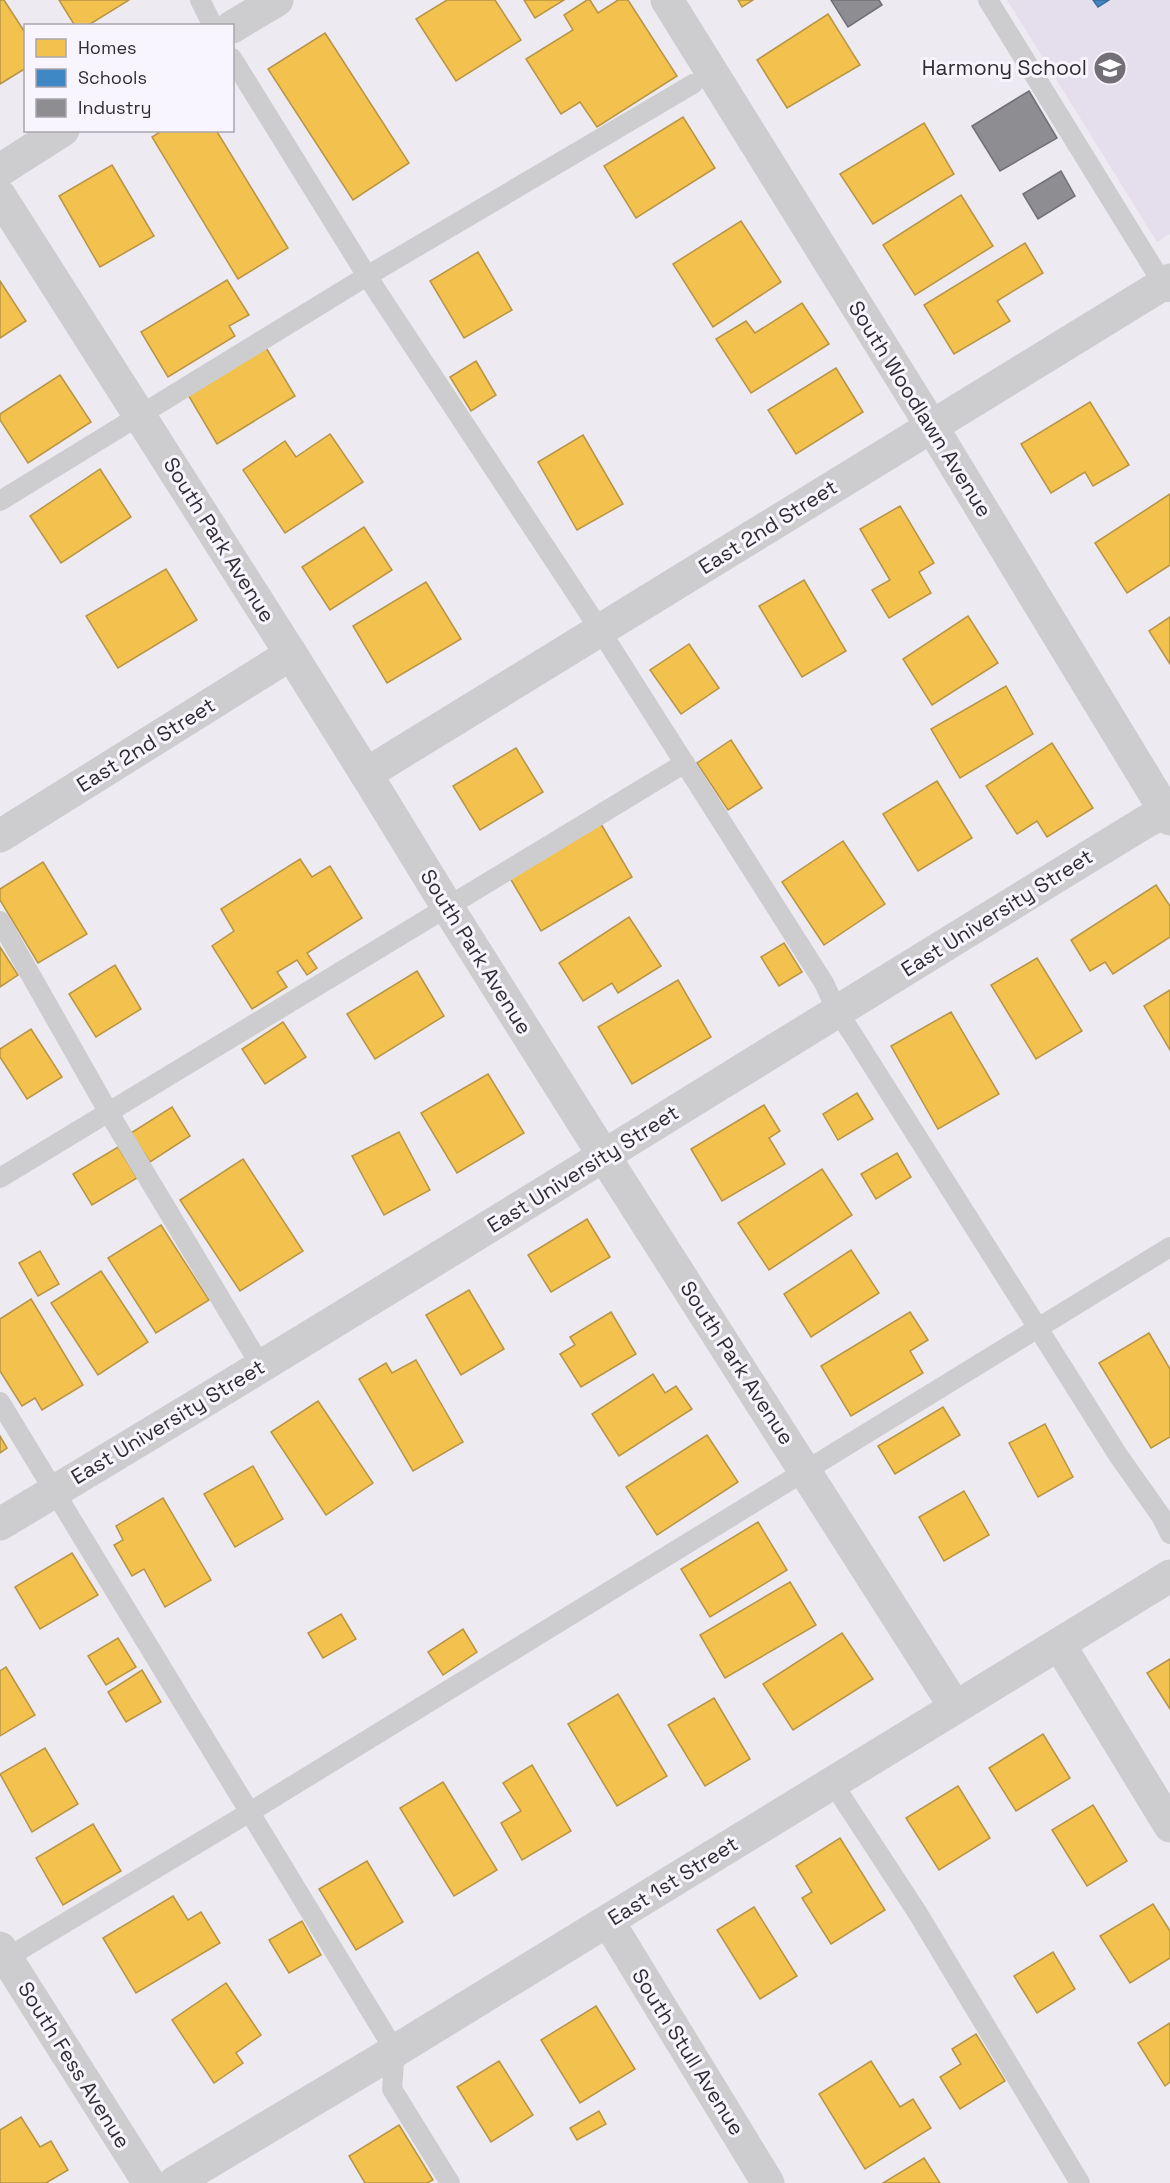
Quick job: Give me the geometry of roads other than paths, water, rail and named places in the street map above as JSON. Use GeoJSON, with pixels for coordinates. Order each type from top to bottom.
{"type":"FeatureCollection","features":[{"type":"Feature","properties":{"kind":"street"},"geometry":{"type":"LineString","coordinates":[[234,26],[277,0]]}},
{"type":"Feature","properties":{"kind":"street","name":"South Woodlawn Avenue"},"geometry":{"type":"LineString","coordinates":[[667,0],[932,427],[1168,815]]}},
{"type":"Feature","properties":{"kind":"street"},"geometry":{"type":"LineString","coordinates":[[0,170],[60,132]]}},
{"type":"Feature","properties":{"kind":"street","name":"South Park Avenue"},"geometry":{"type":"LineString","coordinates":[[0,196],[291,654],[604,1156],[955,1707]]}},
{"type":"Feature","properties":{"kind":"street","name":"East 2nd Street"},"geometry":{"type":"LineString","coordinates":[[366,774],[932,427],[1168,287]]}},
{"type":"Feature","properties":{"kind":"street","name":"East 2nd Street"},"geometry":{"type":"LineString","coordinates":[[0,836],[291,654]]}},
{"type":"Feature","properties":{"kind":"street","name":"East University Street"},"geometry":{"type":"LineString","coordinates":[[0,1524],[604,1156],[1147,821],[1168,815]]}},
{"type":"Feature","properties":{"kind":"street","name":"East 1st Street"},"geometry":{"type":"LineString","coordinates":[[174,2183],[608,1922],[1170,1576]]}},
{"type":"Feature","properties":{"kind":"street"},"geometry":{"type":"LineString","coordinates":[[1059,1644],[1170,1826]]}},
{"type":"Feature","properties":{"kind":"street","name":"South Stull Avenue"},"geometry":{"type":"LineString","coordinates":[[608,1922],[768,2183]]}},
{"type":"Feature","properties":{"kind":"street","name":"South Fess Avenue"},"geometry":{"type":"LineString","coordinates":[[2,1956],[149,2183]]}},
{"type":"Feature","properties":{"kind":"lane"},"geometry":{"type":"LineString","coordinates":[[200,0],[212,24]]}},
{"type":"Feature","properties":{"kind":"lane"},"geometry":{"type":"LineString","coordinates":[[988,0],[1168,287]]}},
{"type":"Feature","properties":{"kind":"lane"},"geometry":{"type":"LineString","coordinates":[[234,61],[368,276],[600,630],[824,983],[837,1011],[1118,1455],[1161,1516],[1170,1534]]}},
{"type":"Feature","properties":{"kind":"lane"},"geometry":{"type":"LineString","coordinates":[[0,501],[368,276],[693,84]]}},
{"type":"Feature","properties":{"kind":"lane"},"geometry":{"type":"LineString","coordinates":[[0,1178],[685,764]]}},
{"type":"Feature","properties":{"kind":"lane"},"geometry":{"type":"LineString","coordinates":[[0,921],[109,1113],[261,1366]]}},
{"type":"Feature","properties":{"kind":"lane"},"geometry":{"type":"LineString","coordinates":[[2,1956],[250,1812],[1170,1247]]}},
{"type":"Feature","properties":{"kind":"lane"},"geometry":{"type":"LineString","coordinates":[[0,1402],[395,2051],[392,2089],[450,2183]]}},
{"type":"Feature","properties":{"kind":"lane"},"geometry":{"type":"LineString","coordinates":[[832,1782],[917,1912],[1080,2183]]}},
{"type":"Feature","properties":{"kind":"place","name":"Harmony School"},"geometry":{"type":"Point","coordinates":[1110,68]}}]}
